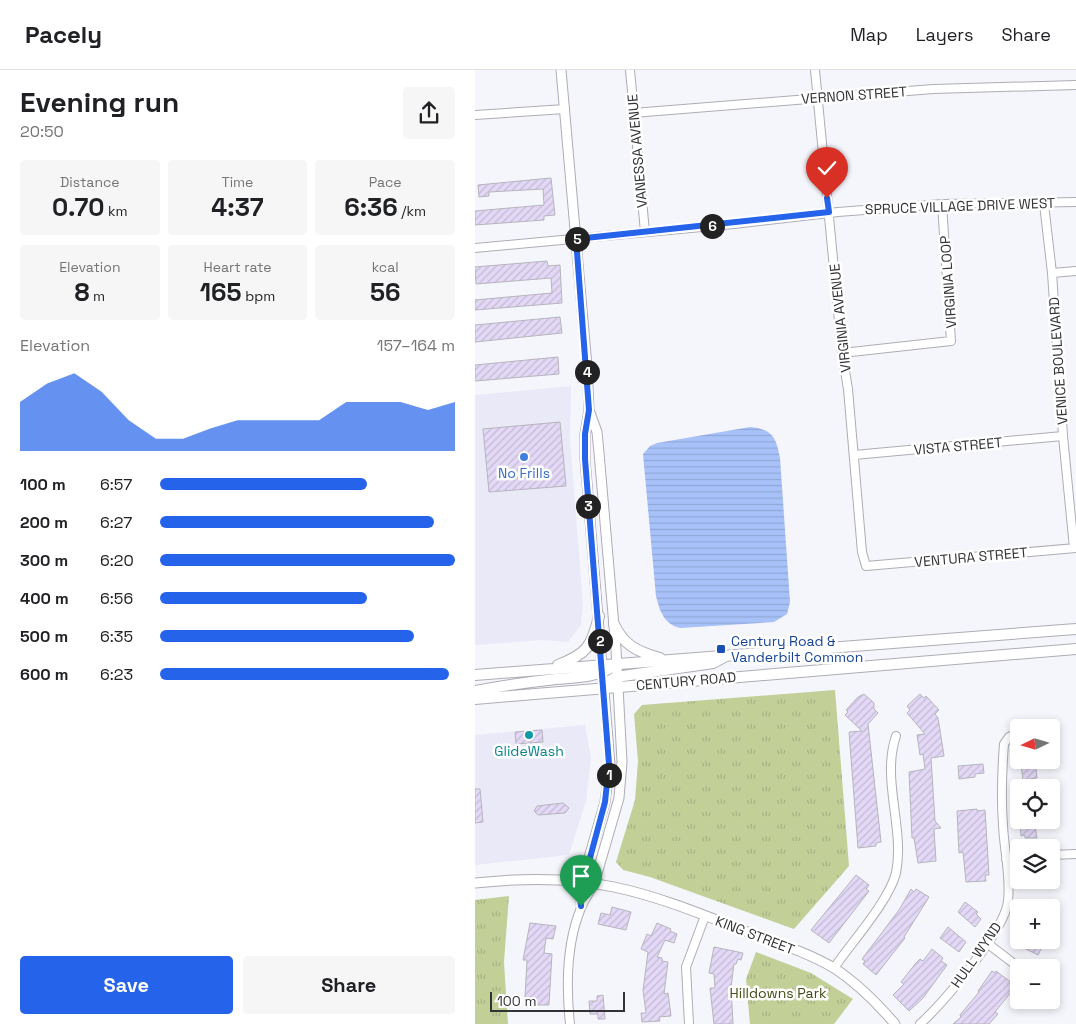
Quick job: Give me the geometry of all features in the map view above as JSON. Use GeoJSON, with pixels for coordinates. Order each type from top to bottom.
{"type":"FeatureCollection","features":[{"type":"Feature","properties":{"kind":"main road"},"geometry":{"type":"LineString","coordinates":[[547,670],[577,658],[591,644],[599,616]]}},
{"type":"Feature","properties":{"kind":"main road"},"geometry":{"type":"LineString","coordinates":[[614,624],[619,636],[635,650],[668,660]]}},
{"type":"Feature","properties":{"kind":"main road","name":"CENTURY ROAD"},"geometry":{"type":"LineString","coordinates":[[617,664],[1076,629]]}},
{"type":"Feature","properties":{"kind":"main road","name":"CENTURY ROAD"},"geometry":{"type":"LineString","coordinates":[[616,682],[1076,649]]}},
{"type":"Feature","properties":{"kind":"main road"},"geometry":{"type":"LineString","coordinates":[[475,699],[604,688],[609,681],[616,682],[713,663],[728,655]]}},
{"type":"Feature","properties":{"kind":"main road"},"geometry":{"type":"LineString","coordinates":[[475,691],[602,670],[617,664]]}},
{"type":"Feature","properties":{"kind":"main road"},"geometry":{"type":"LineString","coordinates":[[475,675],[547,670],[602,670]]}},
{"type":"Feature","properties":{"kind":"street"},"geometry":{"type":"LineString","coordinates":[[561,70],[589,410],[585,434],[585,459],[609,747],[609,778],[605,802],[582,882],[581,906]]}},
{"type":"Feature","properties":{"kind":"street","name":"VANESSA AVENUE"},"geometry":{"type":"LineString","coordinates":[[630,70],[645,232]]}},
{"type":"Feature","properties":{"kind":"street","name":"VIRGINIA AVENUE"},"geometry":{"type":"LineString","coordinates":[[815,70],[842,353],[848,389],[862,552],[866,566]]}},
{"type":"Feature","properties":{"kind":"street","name":"VERNON STREET"},"geometry":{"type":"LineString","coordinates":[[633,113],[933,89],[1076,86]]}},
{"type":"Feature","properties":{"kind":"street"},"geometry":{"type":"LineString","coordinates":[[475,115],[565,108]]}},
{"type":"Feature","properties":{"kind":"street","name":"SPRUCE VILLAGE DRIVE WEST"},"geometry":{"type":"LineString","coordinates":[[475,248],[829,212],[942,204],[1044,204],[1076,202]]}},
{"type":"Feature","properties":{"kind":"street","name":"VIRGINIA LOOP"},"geometry":{"type":"LineString","coordinates":[[842,353],[951,341],[942,204]]}},
{"type":"Feature","properties":{"kind":"street","name":"VENICE BOULEVARD"},"geometry":{"type":"LineString","coordinates":[[1044,204],[1052,273],[1063,436],[1075,548]]}},
{"type":"Feature","properties":{"kind":"street"},"geometry":{"type":"LineString","coordinates":[[1052,273],[1076,271]]}},
{"type":"Feature","properties":{"kind":"street"},"geometry":{"type":"LineString","coordinates":[[570,1024],[568,987],[570,952],[581,906],[594,884],[614,817],[621,779],[622,747],[616,682],[617,664],[614,624],[597,432],[589,410]]}},
{"type":"Feature","properties":{"kind":"street","name":"VISTA STREET"},"geometry":{"type":"LineString","coordinates":[[853,455],[1063,436]]}},
{"type":"Feature","properties":{"kind":"street","name":"VENTURA STREET"},"geometry":{"type":"LineString","coordinates":[[866,566],[1075,548]]}},
{"type":"Feature","properties":{"kind":"street"},"geometry":{"type":"LineString","coordinates":[[834,968],[888,892],[896,872],[897,844],[890,758],[896,736]]}},
{"type":"Feature","properties":{"kind":"street","name":"HULL WYND"},"geometry":{"type":"LineString","coordinates":[[919,1024],[946,999],[987,943],[1004,914],[1008,903],[1003,824],[1004,744],[1010,736]]}},
{"type":"Feature","properties":{"kind":"street"},"geometry":{"type":"LineString","coordinates":[[1060,855],[1076,854]]}},
{"type":"Feature","properties":{"kind":"street"},"geometry":{"type":"LineString","coordinates":[[1006,859],[1010,859]]}},
{"type":"Feature","properties":{"kind":"street","name":"KING STREET"},"geometry":{"type":"LineString","coordinates":[[475,883],[521,879],[582,882],[649,896],[806,955],[834,968],[862,990],[895,1024]]}},
{"type":"Feature","properties":{"kind":"street"},"geometry":{"type":"LineString","coordinates":[[689,1024],[686,967],[705,916]]}},
{"type":"Feature","properties":{"kind":"street"},"geometry":{"type":"LineString","coordinates":[[987,943],[1010,961]]}},
{"type":"Feature","properties":{"kind":"shaded area"},"geometry":{"type":"Polygon","coordinates":[[[571,386],[570,439],[583,604],[581,625],[568,642],[542,640],[475,645],[475,395],[571,386]]]}},
{"type":"Feature","properties":{"kind":"shaded area"},"geometry":{"type":"Polygon","coordinates":[[[585,725],[591,758],[586,801],[569,855],[475,865],[475,735],[585,725]]]}},
{"type":"Feature","properties":{"kind":"green space"},"geometry":{"type":"Polygon","coordinates":[[[835,690],[849,866],[794,929],[650,877],[623,870],[616,862],[635,800],[638,761],[634,714],[642,705],[835,690]]]}},
{"type":"Feature","properties":{"kind":"green space"},"geometry":{"type":"Polygon","coordinates":[[[509,896],[504,962],[508,1024],[475,1024],[475,900],[509,896]]]}},
{"type":"Feature","properties":{"kind":"green space","name":"Hilldowns Park"},"geometry":{"type":"Polygon","coordinates":[[[756,952],[811,973],[853,999],[834,1024],[750,1024],[746,979],[756,952]]]}},
{"type":"Feature","properties":{"kind":"water"},"geometry":{"type":"Polygon","coordinates":[[[750,427],[769,432],[775,440],[780,458],[790,602],[787,614],[774,622],[680,628],[670,624],[663,616],[656,596],[643,454],[650,446],[657,443],[750,427]]]}},
{"type":"Feature","properties":{"kind":"building"},"geometry":{"type":"Polygon","coordinates":[[[551,178],[555,215],[544,216],[544,220],[475,225],[475,211],[544,205],[543,189],[489,192],[489,196],[479,197],[478,185],[551,178]]]}},
{"type":"Feature","properties":{"kind":"building"},"geometry":{"type":"Polygon","coordinates":[[[547,261],[548,266],[560,265],[562,303],[475,310],[475,300],[552,293],[551,278],[476,284],[475,267],[547,261]]]}},
{"type":"Feature","properties":{"kind":"building"},"geometry":{"type":"Polygon","coordinates":[[[560,317],[562,333],[475,342],[475,325],[560,317]]]}},
{"type":"Feature","properties":{"kind":"building"},"geometry":{"type":"Polygon","coordinates":[[[558,357],[559,374],[475,381],[475,365],[558,357]]]}},
{"type":"Feature","properties":{"kind":"building","name":"No Frills"},"geometry":{"type":"Polygon","coordinates":[[[560,422],[566,486],[489,492],[483,429],[560,422]]]}},
{"type":"Feature","properties":{"kind":"building"},"geometry":{"type":"Polygon","coordinates":[[[864,694],[874,703],[874,709],[878,713],[868,724],[881,842],[876,843],[876,846],[858,848],[849,732],[862,731],[845,715],[848,712],[846,710],[858,697],[864,694]]]}},
{"type":"Feature","properties":{"kind":"building"},"geometry":{"type":"Polygon","coordinates":[[[920,694],[924,698],[926,696],[939,710],[935,714],[938,718],[944,756],[931,758],[935,821],[941,828],[934,829],[936,861],[918,863],[914,838],[912,838],[909,772],[925,769],[923,754],[920,755],[917,735],[925,734],[907,713],[910,710],[907,706],[920,694]]]}},
{"type":"Feature","properties":{"kind":"building","name":"GlideWash"},"geometry":{"type":"Polygon","coordinates":[[[542,730],[543,742],[516,744],[515,732],[542,730]]]}},
{"type":"Feature","properties":{"kind":"building"},"geometry":{"type":"Polygon","coordinates":[[[983,764],[984,773],[975,774],[975,777],[959,779],[958,766],[983,764]]]}},
{"type":"Feature","properties":{"kind":"building"},"geometry":{"type":"Polygon","coordinates":[[[1022,769],[1036,769],[1037,778],[1023,779],[1022,769]]]}},
{"type":"Feature","properties":{"kind":"building"},"geometry":{"type":"Polygon","coordinates":[[[475,789],[480,789],[483,822],[475,823],[475,789]]]}},
{"type":"Feature","properties":{"kind":"building"},"geometry":{"type":"Polygon","coordinates":[[[563,803],[569,808],[565,813],[538,815],[534,811],[537,806],[563,803]]]}},
{"type":"Feature","properties":{"kind":"building"},"geometry":{"type":"Polygon","coordinates":[[[977,809],[977,811],[985,810],[989,875],[985,875],[986,881],[966,882],[963,852],[959,853],[957,811],[977,809]]]}},
{"type":"Feature","properties":{"kind":"building"},"geometry":{"type":"Polygon","coordinates":[[[1021,829],[1036,829],[1037,838],[1025,838],[1025,835],[1021,836],[1021,829]]]}},
{"type":"Feature","properties":{"kind":"building"},"geometry":{"type":"Polygon","coordinates":[[[856,875],[869,885],[866,889],[869,891],[829,943],[811,930],[856,875]]]}},
{"type":"Feature","properties":{"kind":"building"},"geometry":{"type":"Polygon","coordinates":[[[911,889],[914,892],[916,889],[929,897],[905,938],[876,975],[863,964],[865,961],[862,959],[899,910],[911,889]]]}},
{"type":"Feature","properties":{"kind":"building"},"geometry":{"type":"Polygon","coordinates":[[[965,902],[978,912],[976,914],[981,919],[975,927],[958,912],[965,902]]]}},
{"type":"Feature","properties":{"kind":"building"},"geometry":{"type":"Polygon","coordinates":[[[612,907],[631,912],[626,930],[598,924],[601,913],[610,915],[612,907]]]}},
{"type":"Feature","properties":{"kind":"building"},"geometry":{"type":"Polygon","coordinates":[[[530,923],[556,926],[553,939],[546,938],[544,953],[552,954],[549,1005],[527,1005],[527,997],[525,997],[527,960],[523,960],[530,923]]]}},
{"type":"Feature","properties":{"kind":"building"},"geometry":{"type":"Polygon","coordinates":[[[657,923],[677,934],[674,943],[665,940],[657,957],[662,958],[662,961],[668,962],[664,994],[668,993],[671,1016],[659,1017],[660,1021],[642,1022],[641,1013],[646,1013],[643,990],[648,952],[641,949],[647,934],[651,936],[657,923]]]}},
{"type":"Feature","properties":{"kind":"building"},"geometry":{"type":"Polygon","coordinates":[[[948,927],[966,942],[959,952],[940,938],[948,927]]]}},
{"type":"Feature","properties":{"kind":"building"},"geometry":{"type":"Polygon","coordinates":[[[714,947],[743,953],[741,960],[738,959],[736,964],[734,964],[731,987],[733,1024],[714,1024],[710,988],[715,988],[714,974],[709,973],[714,947]]]}},
{"type":"Feature","properties":{"kind":"building"},"geometry":{"type":"Polygon","coordinates":[[[932,949],[943,958],[941,961],[947,965],[923,998],[909,1011],[893,995],[904,984],[901,982],[916,963],[920,959],[923,961],[932,949]]]}},
{"type":"Feature","properties":{"kind":"building"},"geometry":{"type":"Polygon","coordinates":[[[1026,949],[1041,949],[1038,955],[1026,949]]]}},
{"type":"Feature","properties":{"kind":"building"},"geometry":{"type":"Polygon","coordinates":[[[992,971],[995,973],[996,971],[1010,982],[1010,993],[995,1012],[998,1014],[989,1024],[953,1024],[961,1017],[960,1015],[992,971]]]}},
{"type":"Feature","properties":{"kind":"building"},"geometry":{"type":"Polygon","coordinates":[[[603,995],[605,1019],[598,1019],[598,1014],[590,1014],[589,1001],[597,1001],[597,996],[603,995]]]}},
{"type":"Feature","properties":{"kind":"place","name":"No Frills"},"geometry":{"type":"Point","coordinates":[524,457]}},
{"type":"Feature","properties":{"kind":"place","name":"Century Road & Vanderbilt Common"},"geometry":{"type":"Point","coordinates":[721,649]}},
{"type":"Feature","properties":{"kind":"place","name":"GlideWash"},"geometry":{"type":"Point","coordinates":[529,735]}},
{"type":"Feature","properties":{"kind":"route"},"geometry":{"type":"LineString","coordinates":[[581,906],[582,882],[605,802],[609,747],[585,459],[585,434],[589,410],[576,239],[733,224],[829,212],[827,198]]}}]}
